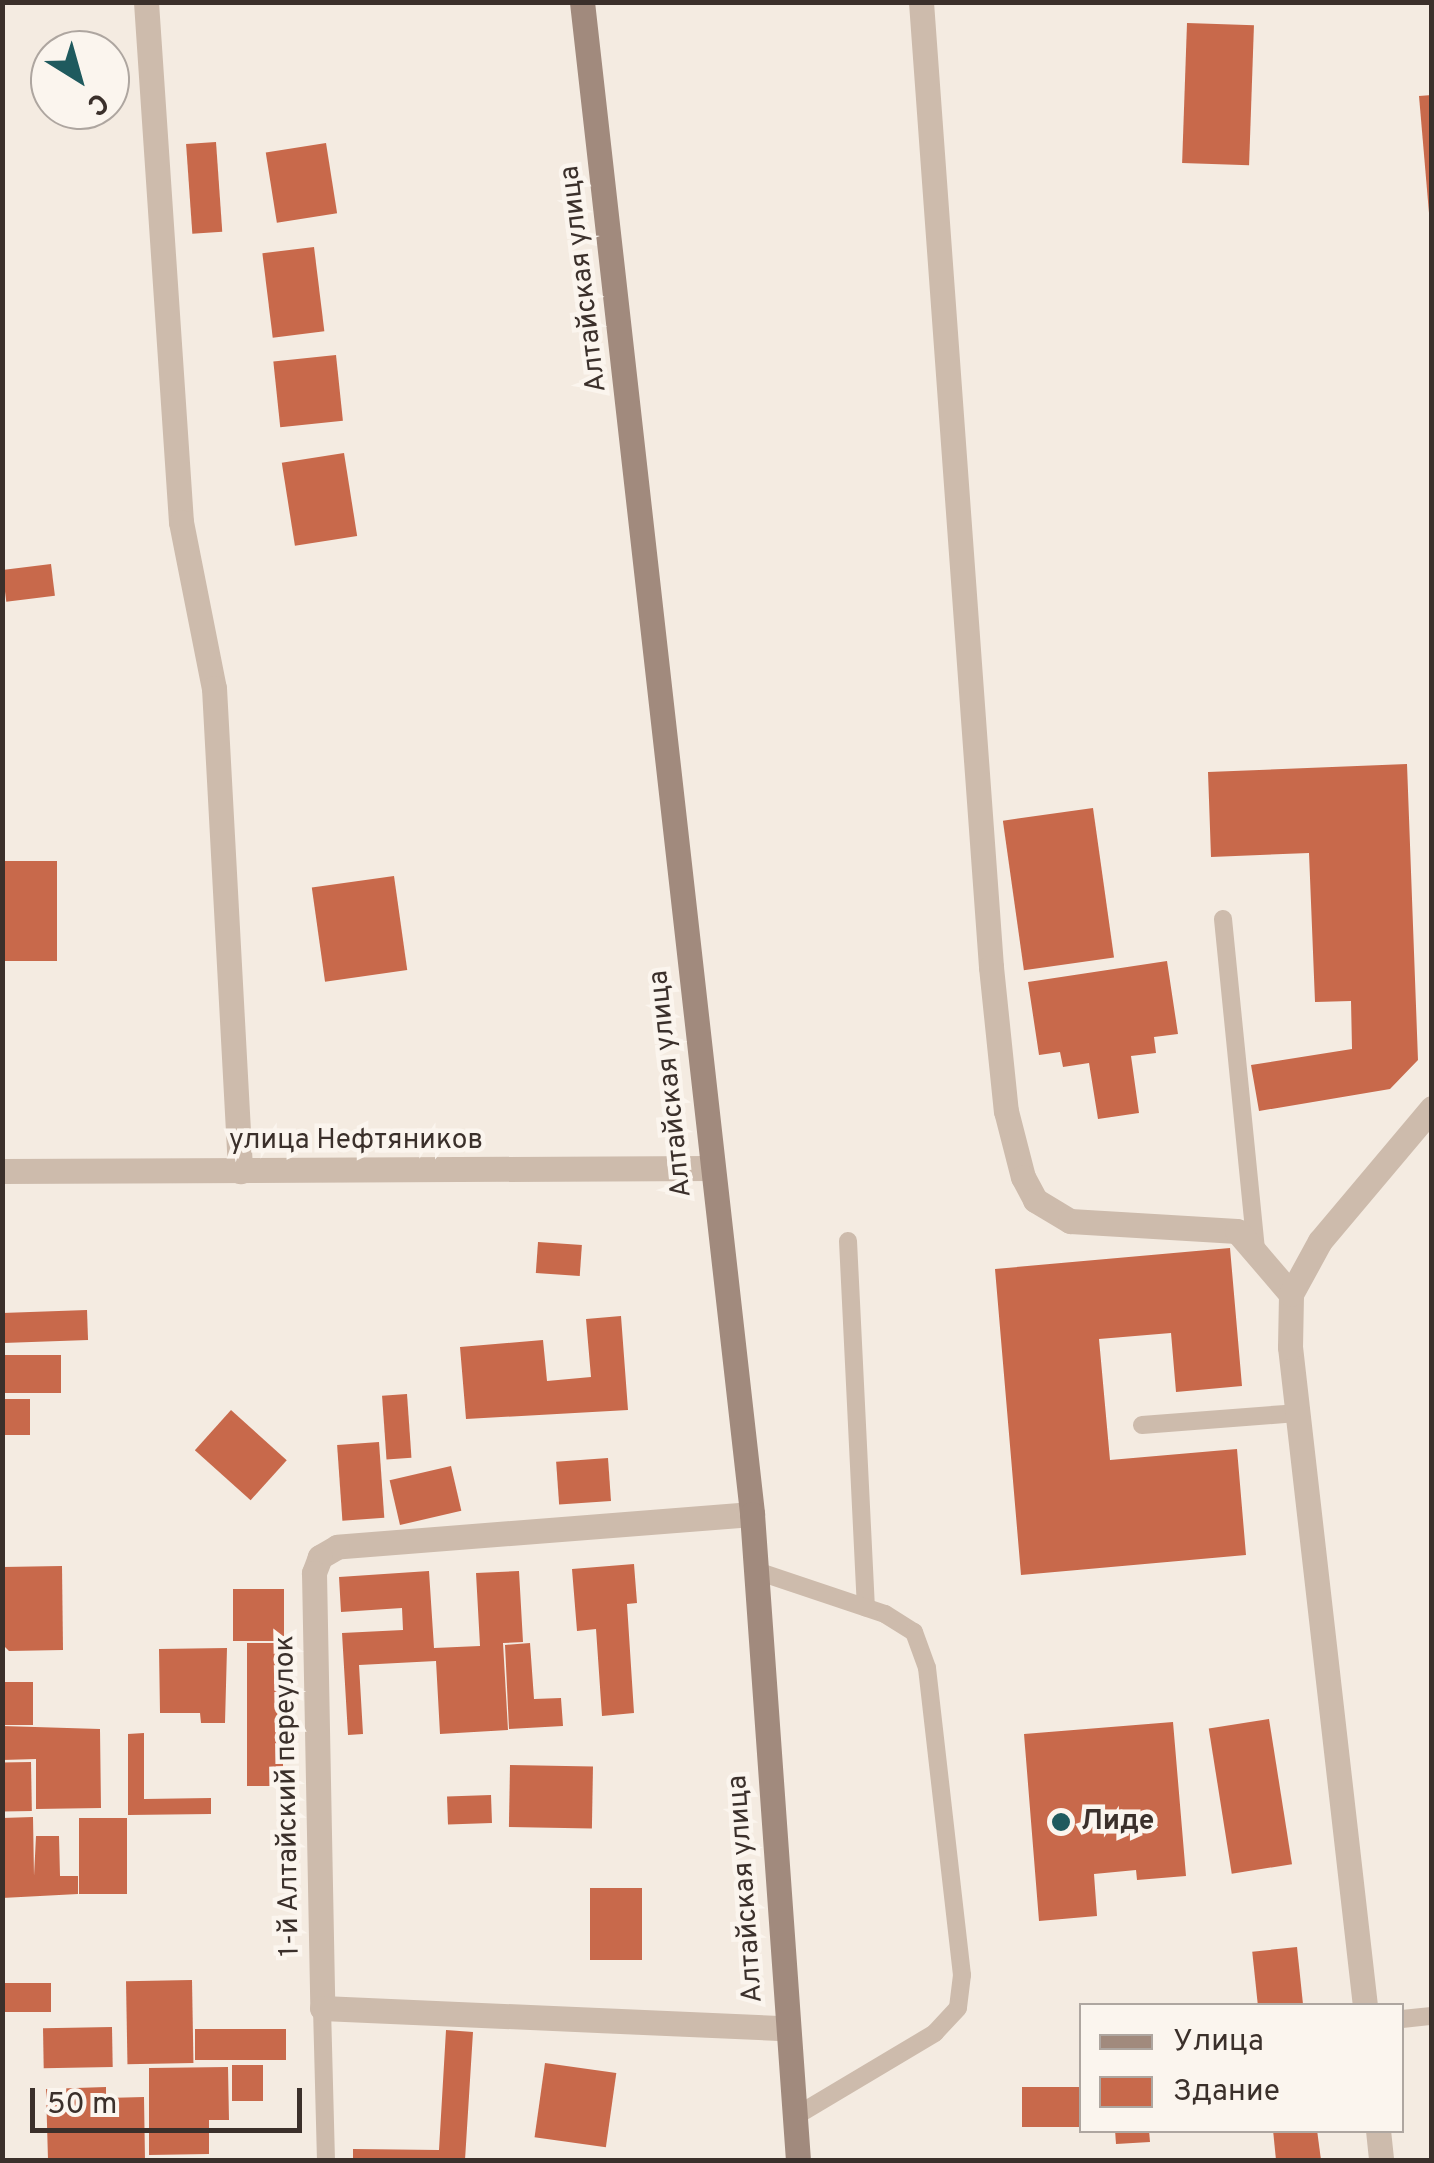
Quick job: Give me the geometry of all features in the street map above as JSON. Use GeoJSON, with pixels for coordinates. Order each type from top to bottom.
{"type":"FeatureCollection","features":[{"type":"Feature","properties":{"kind":"main road","name":"Алтайская улица"},"geometry":{"type":"LineString","coordinates":[[582,2],[710,1168],[752,1514],[785,2028],[798,2160]]}},
{"type":"Feature","properties":{"kind":"street"},"geometry":{"type":"LineString","coordinates":[[146,2],[181,522],[214,688],[240,1171]]}},
{"type":"Feature","properties":{"kind":"street"},"geometry":{"type":"LineString","coordinates":[[921,2],[991,967],[1006,1111],[1023,1177],[1035,1200],[1070,1221],[1214,1226],[1238,1232],[1256,1248],[1291,1294]]}},
{"type":"Feature","properties":{"kind":"street"},"geometry":{"type":"LineString","coordinates":[[1365,2003],[1298,1414],[1291,1294],[1320,1241],[1432,1108]]}},
{"type":"Feature","properties":{"kind":"street","name":"улица Нефтяников"},"geometry":{"type":"LineString","coordinates":[[2,1172],[710,1168]]}},
{"type":"Feature","properties":{"kind":"street","name":"1-й Алтайский переулок"},"geometry":{"type":"LineString","coordinates":[[322,2008],[314,1573],[320,1557],[337,1547],[752,1514]]}},
{"type":"Feature","properties":{"kind":"street"},"geometry":{"type":"LineString","coordinates":[[322,2008],[785,2028]]}},
{"type":"Feature","properties":{"kind":"street"},"geometry":{"type":"LineString","coordinates":[[1378,2133],[1381,2160]]}},
{"type":"Feature","properties":{"kind":"lane"},"geometry":{"type":"LineString","coordinates":[[1223,919],[1256,1248]]}},
{"type":"Feature","properties":{"kind":"lane"},"geometry":{"type":"LineString","coordinates":[[848,1240],[866,1608]]}},
{"type":"Feature","properties":{"kind":"lane"},"geometry":{"type":"LineString","coordinates":[[1142,1425],[1298,1414]]}},
{"type":"Feature","properties":{"kind":"lane"},"geometry":{"type":"LineString","coordinates":[[756,1571],[866,1608],[914,1632],[927,1668],[962,1975],[958,2008],[935,2034],[794,2117]]}},
{"type":"Feature","properties":{"kind":"lane"},"geometry":{"type":"LineString","coordinates":[[322,2008],[326,2160]]}},
{"type":"Feature","properties":{"kind":"lane"},"geometry":{"type":"LineString","coordinates":[[1404,2020],[1432,2016]]}},
{"type":"Feature","properties":{"kind":"building"},"geometry":{"type":"Polygon","coordinates":[[[1187,23],[1254,25],[1249,165],[1182,163],[1187,23]]]}},
{"type":"Feature","properties":{"kind":"building"},"geometry":{"type":"Polygon","coordinates":[[[1432,95],[1432,213],[1429,213],[1419,96],[1432,95]]]}},
{"type":"Feature","properties":{"kind":"building"},"geometry":{"type":"Polygon","coordinates":[[[216,142],[222,232],[192,234],[186,144],[216,142]]]}},
{"type":"Feature","properties":{"kind":"building"},"geometry":{"type":"Polygon","coordinates":[[[326,143],[337,213],[277,223],[266,153],[326,143]]]}},
{"type":"Feature","properties":{"kind":"building"},"geometry":{"type":"Polygon","coordinates":[[[314,247],[324,331],[273,338],[262,253],[314,247]]]}},
{"type":"Feature","properties":{"kind":"building"},"geometry":{"type":"Polygon","coordinates":[[[336,355],[343,421],[280,427],[273,362],[336,355]]]}},
{"type":"Feature","properties":{"kind":"building"},"geometry":{"type":"Polygon","coordinates":[[[344,453],[357,536],[295,546],[282,463],[344,453]]]}},
{"type":"Feature","properties":{"kind":"building"},"geometry":{"type":"Polygon","coordinates":[[[51,564],[55,596],[6,602],[2,570],[51,564]]]}},
{"type":"Feature","properties":{"kind":"building"},"geometry":{"type":"Polygon","coordinates":[[[1407,764],[1418,1060],[1390,1089],[1259,1111],[1251,1065],[1352,1049],[1351,1001],[1315,1002],[1309,853],[1211,857],[1208,772],[1407,764]]]}},
{"type":"Feature","properties":{"kind":"building"},"geometry":{"type":"Polygon","coordinates":[[[1093,808],[1114,958],[1024,970],[1003,821],[1093,808]]]}},
{"type":"Feature","properties":{"kind":"building"},"geometry":{"type":"Polygon","coordinates":[[[2,861],[57,861],[57,961],[2,961],[2,861]]]}},
{"type":"Feature","properties":{"kind":"building"},"geometry":{"type":"Polygon","coordinates":[[[394,876],[407,970],[325,982],[312,888],[394,876]]]}},
{"type":"Feature","properties":{"kind":"building"},"geometry":{"type":"Polygon","coordinates":[[[1167,961],[1178,1034],[1154,1037],[1156,1053],[1131,1056],[1139,1113],[1098,1119],[1089,1063],[1063,1067],[1060,1052],[1039,1055],[1028,982],[1167,961]]]}},
{"type":"Feature","properties":{"kind":"building"},"geometry":{"type":"Polygon","coordinates":[[[538,1242],[582,1245],[580,1276],[536,1273],[538,1242]]]}},
{"type":"Feature","properties":{"kind":"building"},"geometry":{"type":"Polygon","coordinates":[[[1230,1248],[1242,1386],[1176,1392],[1171,1333],[1099,1339],[1110,1460],[1237,1449],[1246,1555],[1021,1575],[995,1269],[1230,1248]]]}},
{"type":"Feature","properties":{"kind":"building"},"geometry":{"type":"Polygon","coordinates":[[[87,1310],[88,1340],[3,1343],[2,1313],[87,1310]]]}},
{"type":"Feature","properties":{"kind":"building"},"geometry":{"type":"Polygon","coordinates":[[[621,1316],[628,1410],[466,1419],[460,1347],[543,1340],[547,1381],[591,1377],[586,1319],[621,1316]]]}},
{"type":"Feature","properties":{"kind":"building"},"geometry":{"type":"Polygon","coordinates":[[[2,1355],[61,1355],[61,1393],[2,1393],[2,1355]]]}},
{"type":"Feature","properties":{"kind":"building"},"geometry":{"type":"Polygon","coordinates":[[[407,1394],[411,1458],[387,1460],[382,1396],[407,1394]]]}},
{"type":"Feature","properties":{"kind":"building"},"geometry":{"type":"Polygon","coordinates":[[[2,1399],[30,1399],[30,1435],[2,1435],[2,1399]]]}},
{"type":"Feature","properties":{"kind":"building"},"geometry":{"type":"Polygon","coordinates":[[[231,1410],[287,1460],[251,1500],[195,1450],[231,1410]]]}},
{"type":"Feature","properties":{"kind":"building"},"geometry":{"type":"Polygon","coordinates":[[[379,1442],[384,1518],[342,1521],[337,1445],[379,1442]]]}},
{"type":"Feature","properties":{"kind":"building"},"geometry":{"type":"Polygon","coordinates":[[[608,1458],[611,1501],[559,1505],[556,1462],[608,1458]]]}},
{"type":"Feature","properties":{"kind":"building"},"geometry":{"type":"Polygon","coordinates":[[[451,1466],[461,1511],[400,1525],[390,1480],[451,1466]]]}},
{"type":"Feature","properties":{"kind":"building"},"geometry":{"type":"Polygon","coordinates":[[[634,1564],[637,1603],[627,1604],[634,1713],[602,1716],[596,1629],[577,1631],[572,1569],[634,1564]]]}},
{"type":"Feature","properties":{"kind":"building"},"geometry":{"type":"Polygon","coordinates":[[[62,1566],[63,1650],[9,1651],[2,1644],[3,1567],[62,1566]]]}},
{"type":"Feature","properties":{"kind":"building"},"geometry":{"type":"Polygon","coordinates":[[[429,1571],[434,1648],[480,1646],[476,1573],[519,1571],[523,1642],[503,1643],[508,1730],[440,1734],[436,1661],[359,1665],[363,1734],[348,1735],[342,1633],[403,1630],[402,1608],[341,1612],[339,1577],[429,1571]]]}},
{"type":"Feature","properties":{"kind":"building"},"geometry":{"type":"Polygon","coordinates":[[[233,1589],[284,1589],[284,1641],[233,1641],[233,1589]]]}},
{"type":"Feature","properties":{"kind":"building"},"geometry":{"type":"Polygon","coordinates":[[[247,1643],[283,1643],[283,1786],[247,1786],[247,1643]]]}},
{"type":"Feature","properties":{"kind":"building"},"geometry":{"type":"Polygon","coordinates":[[[530,1643],[534,1699],[561,1698],[563,1726],[509,1729],[505,1645],[530,1643]]]}},
{"type":"Feature","properties":{"kind":"building"},"geometry":{"type":"Polygon","coordinates":[[[227,1648],[225,1723],[201,1723],[200,1713],[160,1713],[159,1649],[227,1648]]]}},
{"type":"Feature","properties":{"kind":"building"},"geometry":{"type":"Polygon","coordinates":[[[2,1682],[33,1682],[33,1725],[2,1725],[2,1682]]]}},
{"type":"Feature","properties":{"kind":"building"},"geometry":{"type":"Polygon","coordinates":[[[1269,1719],[1292,1864],[1232,1874],[1209,1729],[1269,1719]]]}},
{"type":"Feature","properties":{"kind":"building"},"geometry":{"type":"Polygon","coordinates":[[[1173,1722],[1186,1876],[1137,1880],[1136,1870],[1094,1874],[1097,1916],[1039,1921],[1024,1734],[1173,1722]]]}},
{"type":"Feature","properties":{"kind":"building"},"geometry":{"type":"Polygon","coordinates":[[[2,1726],[100,1729],[101,1808],[36,1809],[36,1759],[2,1760],[2,1726]]]}},
{"type":"Feature","properties":{"kind":"building"},"geometry":{"type":"Polygon","coordinates":[[[144,1733],[144,1799],[211,1798],[211,1814],[128,1815],[128,1734],[144,1733]]]}},
{"type":"Feature","properties":{"kind":"building"},"geometry":{"type":"Polygon","coordinates":[[[31,1762],[32,1811],[3,1811],[2,1763],[31,1762]]]}},
{"type":"Feature","properties":{"kind":"building"},"geometry":{"type":"Polygon","coordinates":[[[510,1765],[593,1766],[592,1828],[509,1827],[510,1765]]]}},
{"type":"Feature","properties":{"kind":"building"},"geometry":{"type":"Polygon","coordinates":[[[491,1795],[492,1823],[448,1825],[447,1797],[491,1795]]]}},
{"type":"Feature","properties":{"kind":"building"},"geometry":{"type":"Polygon","coordinates":[[[33,1817],[34,1876],[36,1836],[59,1836],[60,1876],[78,1876],[78,1894],[2,1898],[2,1818],[33,1817]]]}},
{"type":"Feature","properties":{"kind":"building"},"geometry":{"type":"Polygon","coordinates":[[[79,1818],[127,1818],[127,1894],[79,1894],[79,1818]]]}},
{"type":"Feature","properties":{"kind":"building"},"geometry":{"type":"Polygon","coordinates":[[[590,1888],[642,1888],[642,1960],[590,1960],[590,1888]]]}},
{"type":"Feature","properties":{"kind":"building"},"geometry":{"type":"Polygon","coordinates":[[[1297,1947],[1303,2003],[1258,2003],[1252,1952],[1297,1947]]]}},
{"type":"Feature","properties":{"kind":"building"},"geometry":{"type":"Polygon","coordinates":[[[192,1980],[193,2063],[127,2064],[126,1981],[192,1980]]]}},
{"type":"Feature","properties":{"kind":"building"},"geometry":{"type":"Polygon","coordinates":[[[2,1983],[51,1983],[51,2012],[2,2012],[2,1983]]]}},
{"type":"Feature","properties":{"kind":"building"},"geometry":{"type":"Polygon","coordinates":[[[112,2027],[113,2067],[44,2068],[43,2028],[112,2027]]]}},
{"type":"Feature","properties":{"kind":"building"},"geometry":{"type":"Polygon","coordinates":[[[195,2029],[286,2029],[286,2060],[195,2060],[195,2029]]]}},
{"type":"Feature","properties":{"kind":"building"},"geometry":{"type":"Polygon","coordinates":[[[446,2030],[473,2032],[465,2160],[353,2160],[353,2149],[439,2150],[446,2030]]]}},
{"type":"Feature","properties":{"kind":"building"},"geometry":{"type":"Polygon","coordinates":[[[545,2063],[616,2073],[606,2147],[535,2137],[545,2063]]]}},
{"type":"Feature","properties":{"kind":"building"},"geometry":{"type":"Polygon","coordinates":[[[232,2065],[263,2065],[263,2101],[232,2101],[232,2065]]]}},
{"type":"Feature","properties":{"kind":"building"},"geometry":{"type":"Polygon","coordinates":[[[228,2067],[229,2120],[209,2120],[209,2154],[149,2155],[149,2068],[228,2067]]]}},
{"type":"Feature","properties":{"kind":"building"},"geometry":{"type":"Polygon","coordinates":[[[106,2087],[106,2098],[144,2097],[145,2160],[48,2160],[46,2089],[106,2087]]]}},
{"type":"Feature","properties":{"kind":"building"},"geometry":{"type":"Polygon","coordinates":[[[1022,2087],[1079,2087],[1079,2127],[1022,2127],[1022,2087]]]}},
{"type":"Feature","properties":{"kind":"building"},"geometry":{"type":"Polygon","coordinates":[[[1115,2133],[1149,2133],[1150,2142],[1116,2144],[1115,2133]]]}},
{"type":"Feature","properties":{"kind":"building"},"geometry":{"type":"Polygon","coordinates":[[[1273,2133],[1317,2133],[1321,2160],[1276,2160],[1273,2133]]]}},
{"type":"Feature","properties":{"kind":"place","name":"Лиде"},"geometry":{"type":"Point","coordinates":[1061,1822]}}]}
